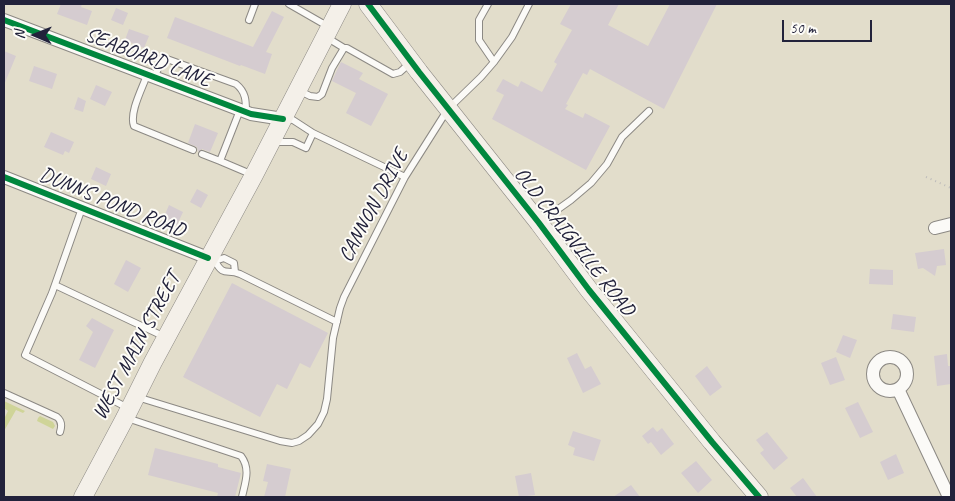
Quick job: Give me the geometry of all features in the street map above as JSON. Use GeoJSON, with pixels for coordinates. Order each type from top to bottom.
{"type":"FeatureCollection","features":[{"type":"Feature","properties":{"kind":"street","name":"WEST MAIN STREET"},"geometry":{"type":"LineString","coordinates":[[83,497],[166,337],[212,260],[342,4]]}},
{"type":"Feature","properties":{"kind":"street","name":"OLD CRAIGVILLE ROAD"},"geometry":{"type":"LineString","coordinates":[[368,4],[411,62],[539,223],[601,305],[706,435],[759,497]]}},
{"type":"Feature","properties":{"kind":"street","name":"SEABOARD LANE"},"geometry":{"type":"LineString","coordinates":[[4,20],[251,114],[283,119]]}},
{"type":"Feature","properties":{"kind":"street","name":"DUNNS POND ROAD"},"geometry":{"type":"LineString","coordinates":[[4,177],[212,260]]}},
{"type":"Feature","properties":{"kind":"street"},"geometry":{"type":"LineString","coordinates":[[935,228],[951,224]]}},
{"type":"Feature","properties":{"kind":"street"},"geometry":{"type":"LineString","coordinates":[[898,389],[948,497]]}},
{"type":"Feature","properties":{"kind":"lane"},"geometry":{"type":"LineString","coordinates":[[249,20],[255,4]]}},
{"type":"Feature","properties":{"kind":"lane"},"geometry":{"type":"LineString","coordinates":[[289,4],[328,32],[344,48],[393,74],[400,72],[411,62]]}},
{"type":"Feature","properties":{"kind":"lane"},"geometry":{"type":"LineString","coordinates":[[488,4],[479,20],[479,40],[494,62]]}},
{"type":"Feature","properties":{"kind":"lane","name":"CANNON DRIVE"},"geometry":{"type":"LineString","coordinates":[[130,408],[292,443],[308,436],[318,424],[324,412],[333,338],[344,297],[405,178],[448,109],[494,62],[512,37],[529,4]]}},
{"type":"Feature","properties":{"kind":"lane"},"geometry":{"type":"LineString","coordinates":[[298,90],[310,96],[318,97],[322,94],[332,68],[344,48]]}},
{"type":"Feature","properties":{"kind":"lane"},"geometry":{"type":"LineString","coordinates":[[193,150],[134,126],[133,123],[133,113],[150,76],[161,62],[167,59],[236,84],[244,93],[246,100],[243,111],[220,161]]}},
{"type":"Feature","properties":{"kind":"lane"},"geometry":{"type":"LineString","coordinates":[[539,223],[571,200],[591,182],[608,164],[622,137],[649,111]]}},
{"type":"Feature","properties":{"kind":"lane"},"geometry":{"type":"LineString","coordinates":[[283,119],[293,120],[313,133],[405,178]]}},
{"type":"Feature","properties":{"kind":"lane"},"geometry":{"type":"LineString","coordinates":[[271,142],[293,142],[306,148],[313,133]]}},
{"type":"Feature","properties":{"kind":"lane"},"geometry":{"type":"LineString","coordinates":[[202,154],[254,175]]}},
{"type":"Feature","properties":{"kind":"lane"},"geometry":{"type":"LineString","coordinates":[[82,208],[55,285],[25,355],[130,408],[241,456],[246,462],[247,474],[242,497]]}},
{"type":"Feature","properties":{"kind":"lane"},"geometry":{"type":"LineString","coordinates":[[235,272],[234,263],[224,258],[212,260],[219,269],[227,273],[235,272],[337,322]]}},
{"type":"Feature","properties":{"kind":"lane"},"geometry":{"type":"LineString","coordinates":[[55,285],[166,337]]}},
{"type":"Feature","properties":{"kind":"lane"},"geometry":{"type":"LineString","coordinates":[[4,393],[57,417],[61,421],[60,432]]}},
{"type":"Feature","properties":{"kind":"path"},"geometry":{"type":"LineString","coordinates":[[926,177],[951,188]]}},
{"type":"Feature","properties":{"kind":"green space"},"geometry":{"type":"Polygon","coordinates":[[[4,401],[25,411],[23,413],[16,410],[4,431],[4,419],[8,411],[4,408],[4,401]]]}},
{"type":"Feature","properties":{"kind":"green space"},"geometry":{"type":"Polygon","coordinates":[[[40,416],[53,422],[55,426],[53,429],[37,421],[40,416]]]}},
{"type":"Feature","properties":{"kind":"building"},"geometry":{"type":"Polygon","coordinates":[[[61,4],[82,4],[81,7],[92,11],[87,25],[57,14],[61,4]]]}},
{"type":"Feature","properties":{"kind":"building"},"geometry":{"type":"Polygon","coordinates":[[[571,4],[619,4],[608,25],[648,46],[670,4],[717,4],[664,109],[590,69],[587,75],[583,73],[565,109],[583,118],[585,113],[610,126],[586,170],[492,119],[504,95],[496,91],[503,79],[518,87],[521,81],[542,92],[557,64],[554,62],[572,30],[560,24],[571,4]]]}},
{"type":"Feature","properties":{"kind":"building"},"geometry":{"type":"Polygon","coordinates":[[[116,8],[128,13],[123,25],[111,20],[116,8]]]}},
{"type":"Feature","properties":{"kind":"building"},"geometry":{"type":"Polygon","coordinates":[[[272,11],[284,17],[266,52],[272,54],[265,74],[167,38],[175,17],[253,47],[272,11]]]}},
{"type":"Feature","properties":{"kind":"building"},"geometry":{"type":"Polygon","coordinates":[[[129,29],[149,36],[144,48],[125,40],[129,29]]]}},
{"type":"Feature","properties":{"kind":"building"},"geometry":{"type":"Polygon","coordinates":[[[4,51],[16,56],[4,85],[4,51]]]}},
{"type":"Feature","properties":{"kind":"building"},"geometry":{"type":"Polygon","coordinates":[[[341,62],[363,73],[359,79],[388,94],[371,126],[346,113],[356,93],[332,81],[341,62]]]}},
{"type":"Feature","properties":{"kind":"building"},"geometry":{"type":"Polygon","coordinates":[[[34,66],[57,74],[52,89],[29,81],[34,66]]]}},
{"type":"Feature","properties":{"kind":"building"},"geometry":{"type":"Polygon","coordinates":[[[96,85],[112,92],[105,106],[90,99],[96,85]]]}},
{"type":"Feature","properties":{"kind":"building"},"geometry":{"type":"Polygon","coordinates":[[[78,97],[86,101],[83,112],[74,109],[78,97]]]}},
{"type":"Feature","properties":{"kind":"building"},"geometry":{"type":"Polygon","coordinates":[[[195,124],[218,133],[210,152],[202,149],[198,152],[197,147],[188,143],[195,124]]]}},
{"type":"Feature","properties":{"kind":"building"},"geometry":{"type":"Polygon","coordinates":[[[51,132],[74,142],[69,153],[65,151],[63,155],[44,147],[51,132]]]}},
{"type":"Feature","properties":{"kind":"building"},"geometry":{"type":"Polygon","coordinates":[[[96,167],[111,174],[106,186],[91,179],[96,167]]]}},
{"type":"Feature","properties":{"kind":"building"},"geometry":{"type":"Polygon","coordinates":[[[197,189],[208,195],[201,208],[190,202],[197,189]]]}},
{"type":"Feature","properties":{"kind":"building"},"geometry":{"type":"Polygon","coordinates":[[[169,205],[183,212],[177,225],[163,219],[169,205]]]}},
{"type":"Feature","properties":{"kind":"building"},"geometry":{"type":"Polygon","coordinates":[[[944,249],[946,265],[937,266],[935,276],[923,268],[918,269],[915,253],[944,249]]]}},
{"type":"Feature","properties":{"kind":"building"},"geometry":{"type":"Polygon","coordinates":[[[126,260],[141,268],[128,292],[114,284],[126,260]]]}},
{"type":"Feature","properties":{"kind":"building"},"geometry":{"type":"Polygon","coordinates":[[[870,269],[893,270],[893,285],[869,284],[870,269]]]}},
{"type":"Feature","properties":{"kind":"building"},"geometry":{"type":"Polygon","coordinates":[[[232,283],[328,333],[310,368],[300,363],[287,389],[277,384],[260,417],[183,377],[232,283]]]}},
{"type":"Feature","properties":{"kind":"building"},"geometry":{"type":"Polygon","coordinates":[[[893,314],[916,317],[914,332],[891,329],[893,314]]]}},
{"type":"Feature","properties":{"kind":"building"},"geometry":{"type":"Polygon","coordinates":[[[92,318],[114,330],[95,368],[79,360],[93,332],[86,326],[92,318]]]}},
{"type":"Feature","properties":{"kind":"building"},"geometry":{"type":"Polygon","coordinates":[[[843,335],[857,340],[850,358],[836,352],[843,335]]]}},
{"type":"Feature","properties":{"kind":"building"},"geometry":{"type":"Polygon","coordinates":[[[577,353],[585,369],[591,366],[601,384],[583,393],[567,358],[577,353]]]}},
{"type":"Feature","properties":{"kind":"building"},"geometry":{"type":"Polygon","coordinates":[[[947,354],[948,366],[951,366],[951,384],[937,386],[934,356],[947,354]]]}},
{"type":"Feature","properties":{"kind":"building"},"geometry":{"type":"Polygon","coordinates":[[[836,357],[845,380],[830,385],[821,363],[836,357]]]}},
{"type":"Feature","properties":{"kind":"building"},"geometry":{"type":"Polygon","coordinates":[[[707,366],[722,387],[710,396],[695,376],[707,366]]]}},
{"type":"Feature","properties":{"kind":"building"},"geometry":{"type":"Polygon","coordinates":[[[858,402],[873,432],[860,438],[845,408],[858,402]]]}},
{"type":"Feature","properties":{"kind":"building"},"geometry":{"type":"Polygon","coordinates":[[[653,427],[657,432],[662,428],[674,444],[661,455],[651,442],[648,444],[642,436],[653,427]]]}},
{"type":"Feature","properties":{"kind":"building"},"geometry":{"type":"Polygon","coordinates":[[[573,431],[601,440],[594,461],[573,455],[575,448],[568,445],[573,431]]]}},
{"type":"Feature","properties":{"kind":"building"},"geometry":{"type":"Polygon","coordinates":[[[767,432],[788,458],[774,470],[760,453],[764,450],[756,440],[767,432]]]}},
{"type":"Feature","properties":{"kind":"building"},"geometry":{"type":"Polygon","coordinates":[[[155,448],[218,464],[218,467],[241,473],[235,497],[217,497],[218,493],[148,475],[155,448]]]}},
{"type":"Feature","properties":{"kind":"building"},"geometry":{"type":"Polygon","coordinates":[[[896,454],[904,473],[888,480],[880,462],[896,454]]]}},
{"type":"Feature","properties":{"kind":"building"},"geometry":{"type":"Polygon","coordinates":[[[696,461],[712,480],[698,493],[681,473],[696,461]]]}},
{"type":"Feature","properties":{"kind":"building"},"geometry":{"type":"Polygon","coordinates":[[[267,464],[291,469],[285,497],[264,497],[268,482],[263,481],[267,464]]]}},
{"type":"Feature","properties":{"kind":"building"},"geometry":{"type":"Polygon","coordinates":[[[531,473],[535,495],[519,497],[515,476],[531,473]]]}},
{"type":"Feature","properties":{"kind":"building"},"geometry":{"type":"Polygon","coordinates":[[[803,478],[817,497],[797,497],[790,488],[803,478]]]}},
{"type":"Feature","properties":{"kind":"building"},"geometry":{"type":"Polygon","coordinates":[[[631,485],[640,497],[613,497],[631,485]]]}},
{"type":"Feature","properties":{"kind":"cycle path"},"geometry":{"type":"LineString","coordinates":[[368,4],[589,290],[759,497]]}},
{"type":"Feature","properties":{"kind":"cycle path"},"geometry":{"type":"LineString","coordinates":[[4,20],[251,114],[283,119]]}},
{"type":"Feature","properties":{"kind":"cycle path"},"geometry":{"type":"LineString","coordinates":[[4,177],[208,258]]}}]}
